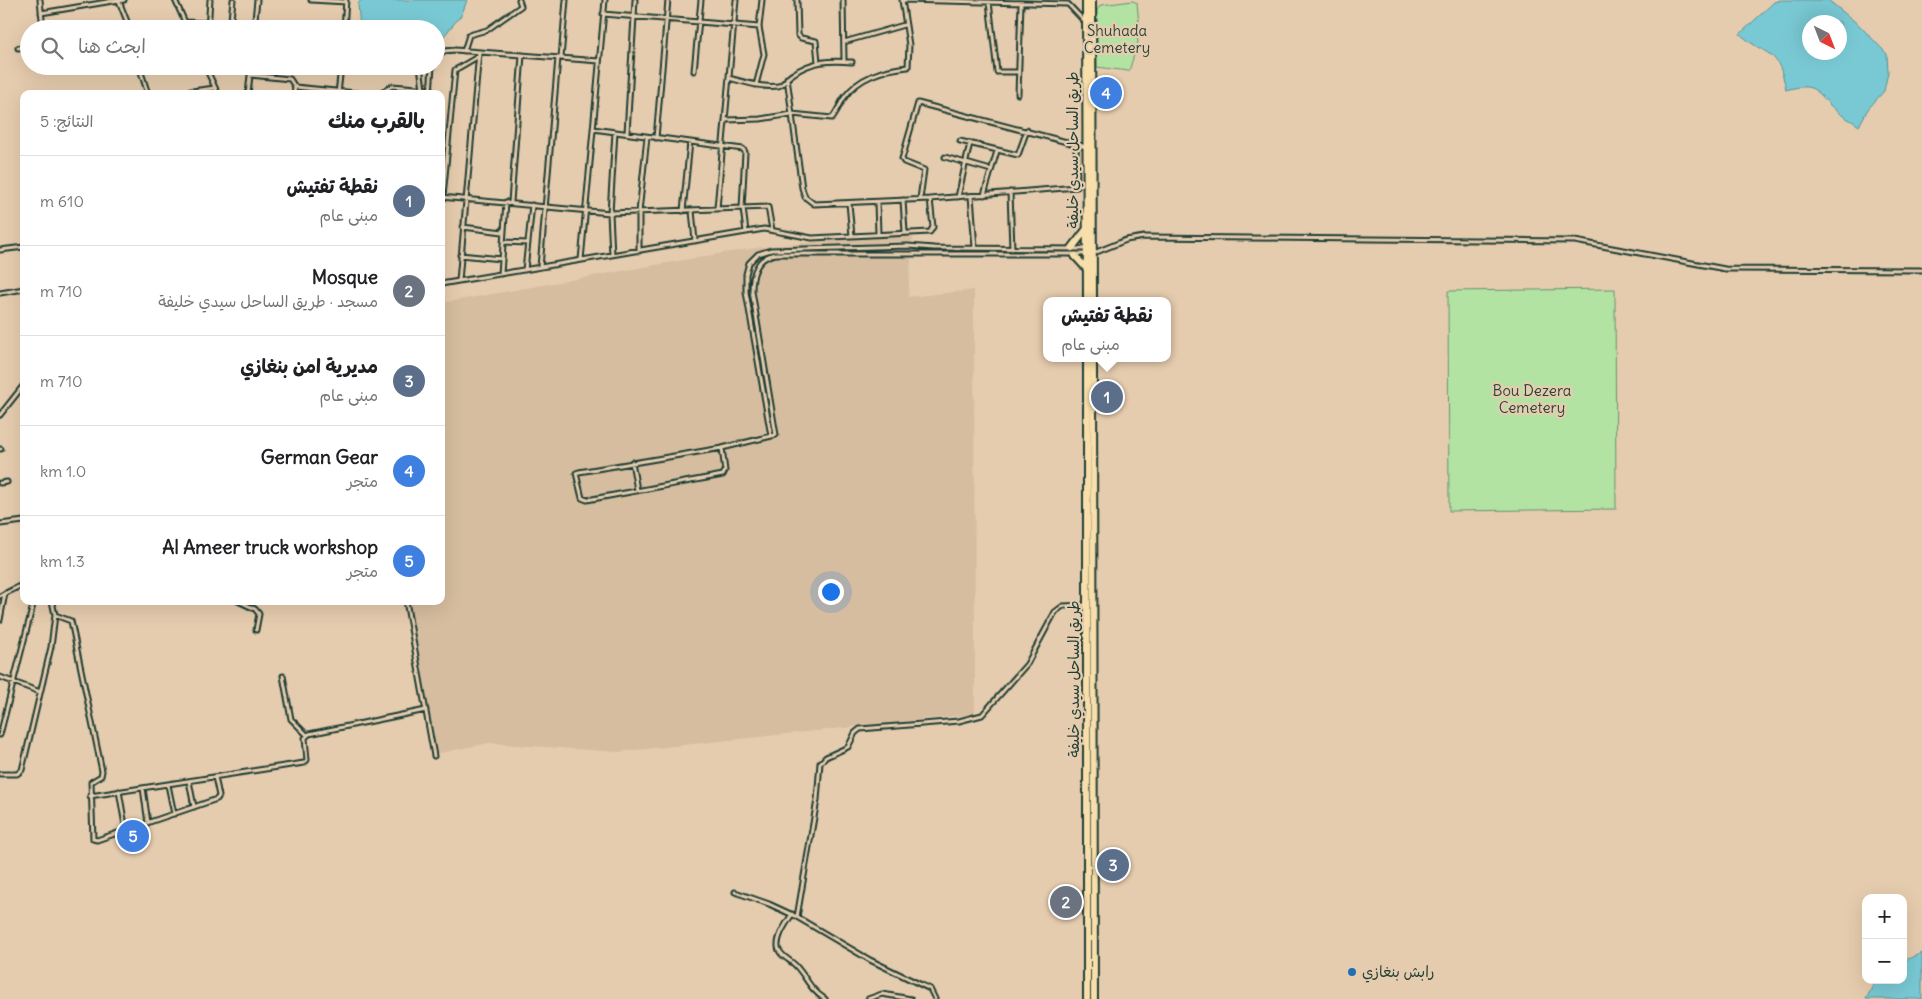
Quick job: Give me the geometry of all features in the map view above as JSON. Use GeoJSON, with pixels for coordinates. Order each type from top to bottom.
{"type":"FeatureCollection","features":[{"type":"Feature","properties":{"kind":"highway","name":"طريق الساحل سيدي خليفة"},"geometry":{"type":"LineString","coordinates":[[1086,0],[1086,230],[1091,251],[1086,268],[1086,297]]}},
{"type":"Feature","properties":{"kind":"highway"},"geometry":{"type":"LineString","coordinates":[[1092,0],[1091,251],[1093,297]]}},
{"type":"Feature","properties":{"kind":"highway"},"geometry":{"type":"LineString","coordinates":[[1072,248],[1086,230]]}},
{"type":"Feature","properties":{"kind":"highway"},"geometry":{"type":"LineString","coordinates":[[1075,256],[1086,268]]}},
{"type":"Feature","properties":{"kind":"highway","name":"طريق الساحل سيدي خليفة"},"geometry":{"type":"LineString","coordinates":[[1087,362],[1088,999]]}},
{"type":"Feature","properties":{"kind":"highway"},"geometry":{"type":"LineString","coordinates":[[1093,362],[1094,999]]}},
{"type":"Feature","properties":{"kind":"street"},"geometry":{"type":"LineString","coordinates":[[40,0],[43,20]]}},
{"type":"Feature","properties":{"kind":"street"},"geometry":{"type":"LineString","coordinates":[[119,0],[127,20]]}},
{"type":"Feature","properties":{"kind":"street"},"geometry":{"type":"LineString","coordinates":[[42,13],[76,6],[124,0]]}},
{"type":"Feature","properties":{"kind":"street"},"geometry":{"type":"LineString","coordinates":[[175,0],[184,20]]}},
{"type":"Feature","properties":{"kind":"street"},"geometry":{"type":"LineString","coordinates":[[209,20],[210,0]]}},
{"type":"Feature","properties":{"kind":"street"},"geometry":{"type":"LineString","coordinates":[[231,20],[232,0]]}},
{"type":"Feature","properties":{"kind":"street"},"geometry":{"type":"LineString","coordinates":[[255,20],[257,0]]}},
{"type":"Feature","properties":{"kind":"street"},"geometry":{"type":"LineString","coordinates":[[311,0],[346,1],[345,20]]}},
{"type":"Feature","properties":{"kind":"street"},"geometry":{"type":"LineString","coordinates":[[464,51],[469,35],[487,30],[515,12],[521,6],[519,0]]}},
{"type":"Feature","properties":{"kind":"street"},"geometry":{"type":"LineString","coordinates":[[540,267],[566,0]]}},
{"type":"Feature","properties":{"kind":"street"},"geometry":{"type":"LineString","coordinates":[[581,260],[605,0]]}},
{"type":"Feature","properties":{"kind":"street"},"geometry":{"type":"LineString","coordinates":[[627,133],[635,0]]}},
{"type":"Feature","properties":{"kind":"street"},"geometry":{"type":"LineString","coordinates":[[656,138],[668,0]]}},
{"type":"Feature","properties":{"kind":"street"},"geometry":{"type":"LineString","coordinates":[[694,71],[701,0]]}},
{"type":"Feature","properties":{"kind":"street"},"geometry":{"type":"LineString","coordinates":[[717,209],[736,0]]}},
{"type":"Feature","properties":{"kind":"street"},"geometry":{"type":"LineString","coordinates":[[756,85],[764,54],[759,27],[762,0]]}},
{"type":"Feature","properties":{"kind":"street"},"geometry":{"type":"LineString","coordinates":[[797,0],[798,35],[801,38],[816,41],[818,62]]}},
{"type":"Feature","properties":{"kind":"street"},"geometry":{"type":"LineString","coordinates":[[843,0],[844,61]]}},
{"type":"Feature","properties":{"kind":"street"},"geometry":{"type":"LineString","coordinates":[[725,120],[760,119],[792,114],[832,118],[848,93],[862,81],[882,71],[908,67],[909,46],[904,25],[903,0],[1068,4],[1086,24]]}},
{"type":"Feature","properties":{"kind":"street"},"geometry":{"type":"LineString","coordinates":[[1068,4],[1070,0]]}},
{"type":"Feature","properties":{"kind":"street"},"geometry":{"type":"LineString","coordinates":[[989,2],[997,72],[1018,72]]}},
{"type":"Feature","properties":{"kind":"street"},"geometry":{"type":"LineString","coordinates":[[1018,94],[1021,3]]}},
{"type":"Feature","properties":{"kind":"street"},"geometry":{"type":"LineString","coordinates":[[603,14],[759,27]]}},
{"type":"Feature","properties":{"kind":"street"},"geometry":{"type":"LineString","coordinates":[[844,42],[904,25]]}},
{"type":"Feature","properties":{"kind":"street"},"geometry":{"type":"LineString","coordinates":[[445,51],[599,61]]}},
{"type":"Feature","properties":{"kind":"street"},"geometry":{"type":"LineString","coordinates":[[445,165],[454,70],[479,54]]}},
{"type":"Feature","properties":{"kind":"street"},"geometry":{"type":"LineString","coordinates":[[459,281],[464,200],[469,173],[479,54]]}},
{"type":"Feature","properties":{"kind":"street"},"geometry":{"type":"LineString","coordinates":[[501,274],[522,55]]}},
{"type":"Feature","properties":{"kind":"street"},"geometry":{"type":"LineString","coordinates":[[728,78],[756,85],[781,85],[787,78],[805,67],[818,62],[852,62]]}},
{"type":"Feature","properties":{"kind":"street"},"geometry":{"type":"LineString","coordinates":[[142,75],[147,90]]}},
{"type":"Feature","properties":{"kind":"street"},"geometry":{"type":"LineString","coordinates":[[200,90],[215,88],[209,75]]}},
{"type":"Feature","properties":{"kind":"street"},"geometry":{"type":"LineString","coordinates":[[248,90],[250,75],[290,79],[295,88],[317,90]]}},
{"type":"Feature","properties":{"kind":"street"},"geometry":{"type":"LineString","coordinates":[[339,90],[340,75]]}},
{"type":"Feature","properties":{"kind":"street"},"geometry":{"type":"LineString","coordinates":[[386,90],[392,86],[423,89],[421,75]]}},
{"type":"Feature","properties":{"kind":"street"},"geometry":{"type":"LineString","coordinates":[[430,90],[431,75]]}},
{"type":"Feature","properties":{"kind":"street"},"geometry":{"type":"LineString","coordinates":[[787,78],[805,196],[814,204],[930,199],[1086,187]]}},
{"type":"Feature","properties":{"kind":"street"},"geometry":{"type":"LineString","coordinates":[[920,199],[924,170],[904,162],[902,159],[918,103],[1086,147]]}},
{"type":"Feature","properties":{"kind":"street"},"geometry":{"type":"LineString","coordinates":[[593,129],[743,149],[746,152],[742,208],[746,232]]}},
{"type":"Feature","properties":{"kind":"street"},"geometry":{"type":"LineString","coordinates":[[960,141],[1018,156],[1026,130]]}},
{"type":"Feature","properties":{"kind":"street"},"geometry":{"type":"LineString","coordinates":[[612,255],[610,213],[615,132]]}},
{"type":"Feature","properties":{"kind":"street"},"geometry":{"type":"LineString","coordinates":[[639,251],[639,212],[647,137]]}},
{"type":"Feature","properties":{"kind":"street"},"geometry":{"type":"LineString","coordinates":[[683,211],[690,142]]}},
{"type":"Feature","properties":{"kind":"street"},"geometry":{"type":"LineString","coordinates":[[958,197],[970,143]]}},
{"type":"Feature","properties":{"kind":"street"},"geometry":{"type":"LineString","coordinates":[[1076,144],[1077,187]]}},
{"type":"Feature","properties":{"kind":"street"},"geometry":{"type":"LineString","coordinates":[[984,195],[997,150]]}},
{"type":"Feature","properties":{"kind":"street"},"geometry":{"type":"LineString","coordinates":[[944,157],[991,170]]}},
{"type":"Feature","properties":{"kind":"street"},"geometry":{"type":"LineString","coordinates":[[1010,192],[1012,249]]}},
{"type":"Feature","properties":{"kind":"street"},"geometry":{"type":"LineString","coordinates":[[971,196],[975,248]]}},
{"type":"Feature","properties":{"kind":"street"},"geometry":{"type":"LineString","coordinates":[[445,197],[610,213],[769,208],[772,230]]}},
{"type":"Feature","properties":{"kind":"street"},"geometry":{"type":"LineString","coordinates":[[445,283],[764,229],[812,238],[932,230],[930,199]]}},
{"type":"Feature","properties":{"kind":"street"},"geometry":{"type":"LineString","coordinates":[[903,200],[905,232]]}},
{"type":"Feature","properties":{"kind":"street"},"geometry":{"type":"LineString","coordinates":[[877,202],[878,234]]}},
{"type":"Feature","properties":{"kind":"street"},"geometry":{"type":"LineString","coordinates":[[850,203],[852,236]]}},
{"type":"Feature","properties":{"kind":"street"},"geometry":{"type":"LineString","coordinates":[[525,270],[532,205]]}},
{"type":"Feature","properties":{"kind":"street"},"geometry":{"type":"LineString","coordinates":[[692,211],[695,241]]}},
{"type":"Feature","properties":{"kind":"street"},"geometry":{"type":"LineString","coordinates":[[463,228],[504,232]]}},
{"type":"Feature","properties":{"kind":"street"},"geometry":{"type":"LineString","coordinates":[[722,448],[726,471],[723,475],[585,500],[582,498],[576,473],[584,470],[722,448],[776,435],[752,291],[753,278],[757,266],[770,255],[924,254],[1075,256],[1132,238],[1144,237],[1575,241],[1725,269],[1922,270]]}},
{"type":"Feature","properties":{"kind":"street"},"geometry":{"type":"LineString","coordinates":[[503,242],[528,243]]}},
{"type":"Feature","properties":{"kind":"street"},"geometry":{"type":"LineString","coordinates":[[771,436],[746,292],[746,274],[749,263],[763,252],[776,249],[908,246],[925,248],[1072,248],[1091,251]]}},
{"type":"Feature","properties":{"kind":"street"},"geometry":{"type":"LineString","coordinates":[[0,250],[20,248]]}},
{"type":"Feature","properties":{"kind":"street"},"geometry":{"type":"LineString","coordinates":[[883,248],[884,254]]}},
{"type":"Feature","properties":{"kind":"street"},"geometry":{"type":"LineString","coordinates":[[924,254],[925,248]]}},
{"type":"Feature","properties":{"kind":"street"},"geometry":{"type":"LineString","coordinates":[[460,255],[502,259]]}},
{"type":"Feature","properties":{"kind":"street"},"geometry":{"type":"LineString","coordinates":[[0,293],[20,290]]}},
{"type":"Feature","properties":{"kind":"street"},"geometry":{"type":"LineString","coordinates":[[746,292],[752,291]]}},
{"type":"Feature","properties":{"kind":"street"},"geometry":{"type":"LineString","coordinates":[[0,415],[20,390]]}},
{"type":"Feature","properties":{"kind":"street"},"geometry":{"type":"LineString","coordinates":[[632,462],[637,490]]}},
{"type":"Feature","properties":{"kind":"street"},"geometry":{"type":"LineString","coordinates":[[0,483],[7,482]]}},
{"type":"Feature","properties":{"kind":"street"},"geometry":{"type":"LineString","coordinates":[[0,524],[20,522]]}},
{"type":"Feature","properties":{"kind":"street"},"geometry":{"type":"LineString","coordinates":[[0,596],[20,586]]}},
{"type":"Feature","properties":{"kind":"street"},"geometry":{"type":"LineString","coordinates":[[0,620],[5,593]]}},
{"type":"Feature","properties":{"kind":"street"},"geometry":{"type":"LineString","coordinates":[[0,735],[33,605]]}},
{"type":"Feature","properties":{"kind":"street"},"geometry":{"type":"LineString","coordinates":[[0,774],[17,774],[22,770],[51,647],[55,615],[53,605]]}},
{"type":"Feature","properties":{"kind":"street"},"geometry":{"type":"LineString","coordinates":[[246,605],[255,609],[259,614],[256,630]]}},
{"type":"Feature","properties":{"kind":"street"},"geometry":{"type":"LineString","coordinates":[[407,605],[434,756]]}},
{"type":"Feature","properties":{"kind":"street"},"geometry":{"type":"LineString","coordinates":[[797,917],[816,800],[819,768],[823,760],[848,747],[855,733],[860,729],[959,720],[982,715],[1027,664],[1055,612],[1068,605],[1086,605]]}},
{"type":"Feature","properties":{"kind":"street"},"geometry":{"type":"LineString","coordinates":[[55,615],[71,621],[102,773],[92,781],[90,796],[92,837],[95,840],[126,831],[218,798],[215,777]]}},
{"type":"Feature","properties":{"kind":"street"},"geometry":{"type":"LineString","coordinates":[[283,676],[292,722],[307,735]]}},
{"type":"Feature","properties":{"kind":"street"},"geometry":{"type":"LineString","coordinates":[[0,677],[40,692]]}},
{"type":"Feature","properties":{"kind":"street"},"geometry":{"type":"LineString","coordinates":[[307,735],[426,710]]}},
{"type":"Feature","properties":{"kind":"street"},"geometry":{"type":"LineString","coordinates":[[90,796],[304,763],[307,760],[305,738],[307,735]]}},
{"type":"Feature","properties":{"kind":"street"},"geometry":{"type":"LineString","coordinates":[[189,781],[194,807]]}},
{"type":"Feature","properties":{"kind":"street"},"geometry":{"type":"LineString","coordinates":[[168,784],[174,814]]}},
{"type":"Feature","properties":{"kind":"street"},"geometry":{"type":"LineString","coordinates":[[143,788],[148,823]]}},
{"type":"Feature","properties":{"kind":"street"},"geometry":{"type":"LineString","coordinates":[[119,791],[126,831]]}},
{"type":"Feature","properties":{"kind":"street"},"geometry":{"type":"LineString","coordinates":[[735,892],[792,914],[870,960],[930,989],[935,999]]}},
{"type":"Feature","properties":{"kind":"street"},"geometry":{"type":"LineString","coordinates":[[792,914],[781,933],[778,947],[780,955],[798,967],[811,989],[825,999]]}},
{"type":"Feature","properties":{"kind":"street"},"geometry":{"type":"LineString","coordinates":[[868,999],[882,994],[911,999]]}},
{"type":"Feature","properties":{"kind":"shaded area"},"geometry":{"type":"Polygon","coordinates":[[[913,234],[908,297],[974,290],[975,714],[618,752],[489,743],[435,754],[410,605],[445,605],[445,302],[769,246],[913,234]]]}},
{"type":"Feature","properties":{"kind":"green space","name":"Shuhada Cemetery"},"geometry":{"type":"Polygon","coordinates":[[[1133,1],[1137,3],[1139,24],[1135,26],[1138,42],[1129,71],[1097,67],[1097,10],[1101,5],[1133,1]]]}},
{"type":"Feature","properties":{"kind":"green space","name":"Bou Dezera Cemetery"},"geometry":{"type":"Polygon","coordinates":[[[1615,289],[1616,509],[1449,511],[1448,291],[1615,289]]]}},
{"type":"Feature","properties":{"kind":"water"},"geometry":{"type":"Polygon","coordinates":[[[361,0],[467,0],[462,14],[445,35],[445,20],[359,20],[358,4],[361,0]]]}},
{"type":"Feature","properties":{"kind":"water"},"geometry":{"type":"Polygon","coordinates":[[[1781,0],[1828,0],[1847,15],[1802,15],[1802,60],[1847,60],[1847,15],[1887,54],[1888,72],[1884,91],[1868,109],[1859,126],[1839,113],[1812,88],[1797,87],[1786,90],[1783,76],[1775,60],[1740,34],[1774,2],[1781,0]]]}},
{"type":"Feature","properties":{"kind":"water"},"geometry":{"type":"Polygon","coordinates":[[[1922,953],[1922,999],[1866,999],[1874,984],[1907,984],[1907,959],[1922,953]]]}},
{"type":"Feature","properties":{"kind":"place","name":"German Gear"},"geometry":{"type":"Point","coordinates":[1106,93]}},
{"type":"Feature","properties":{"kind":"place","name":"نقطة تفتيش"},"geometry":{"type":"Point","coordinates":[1107,397]}},
{"type":"Feature","properties":{"kind":"place","name":"Al Ameer truck workshop"},"geometry":{"type":"Point","coordinates":[133,836]}},
{"type":"Feature","properties":{"kind":"place","name":"مديرية امن بنغازي"},"geometry":{"type":"Point","coordinates":[1113,865]}},
{"type":"Feature","properties":{"kind":"place","name":"Mosque"},"geometry":{"type":"Point","coordinates":[1066,902]}},
{"type":"Feature","properties":{"kind":"place","name":"رابش بنغازي"},"geometry":{"type":"Point","coordinates":[1352,972]}}]}
